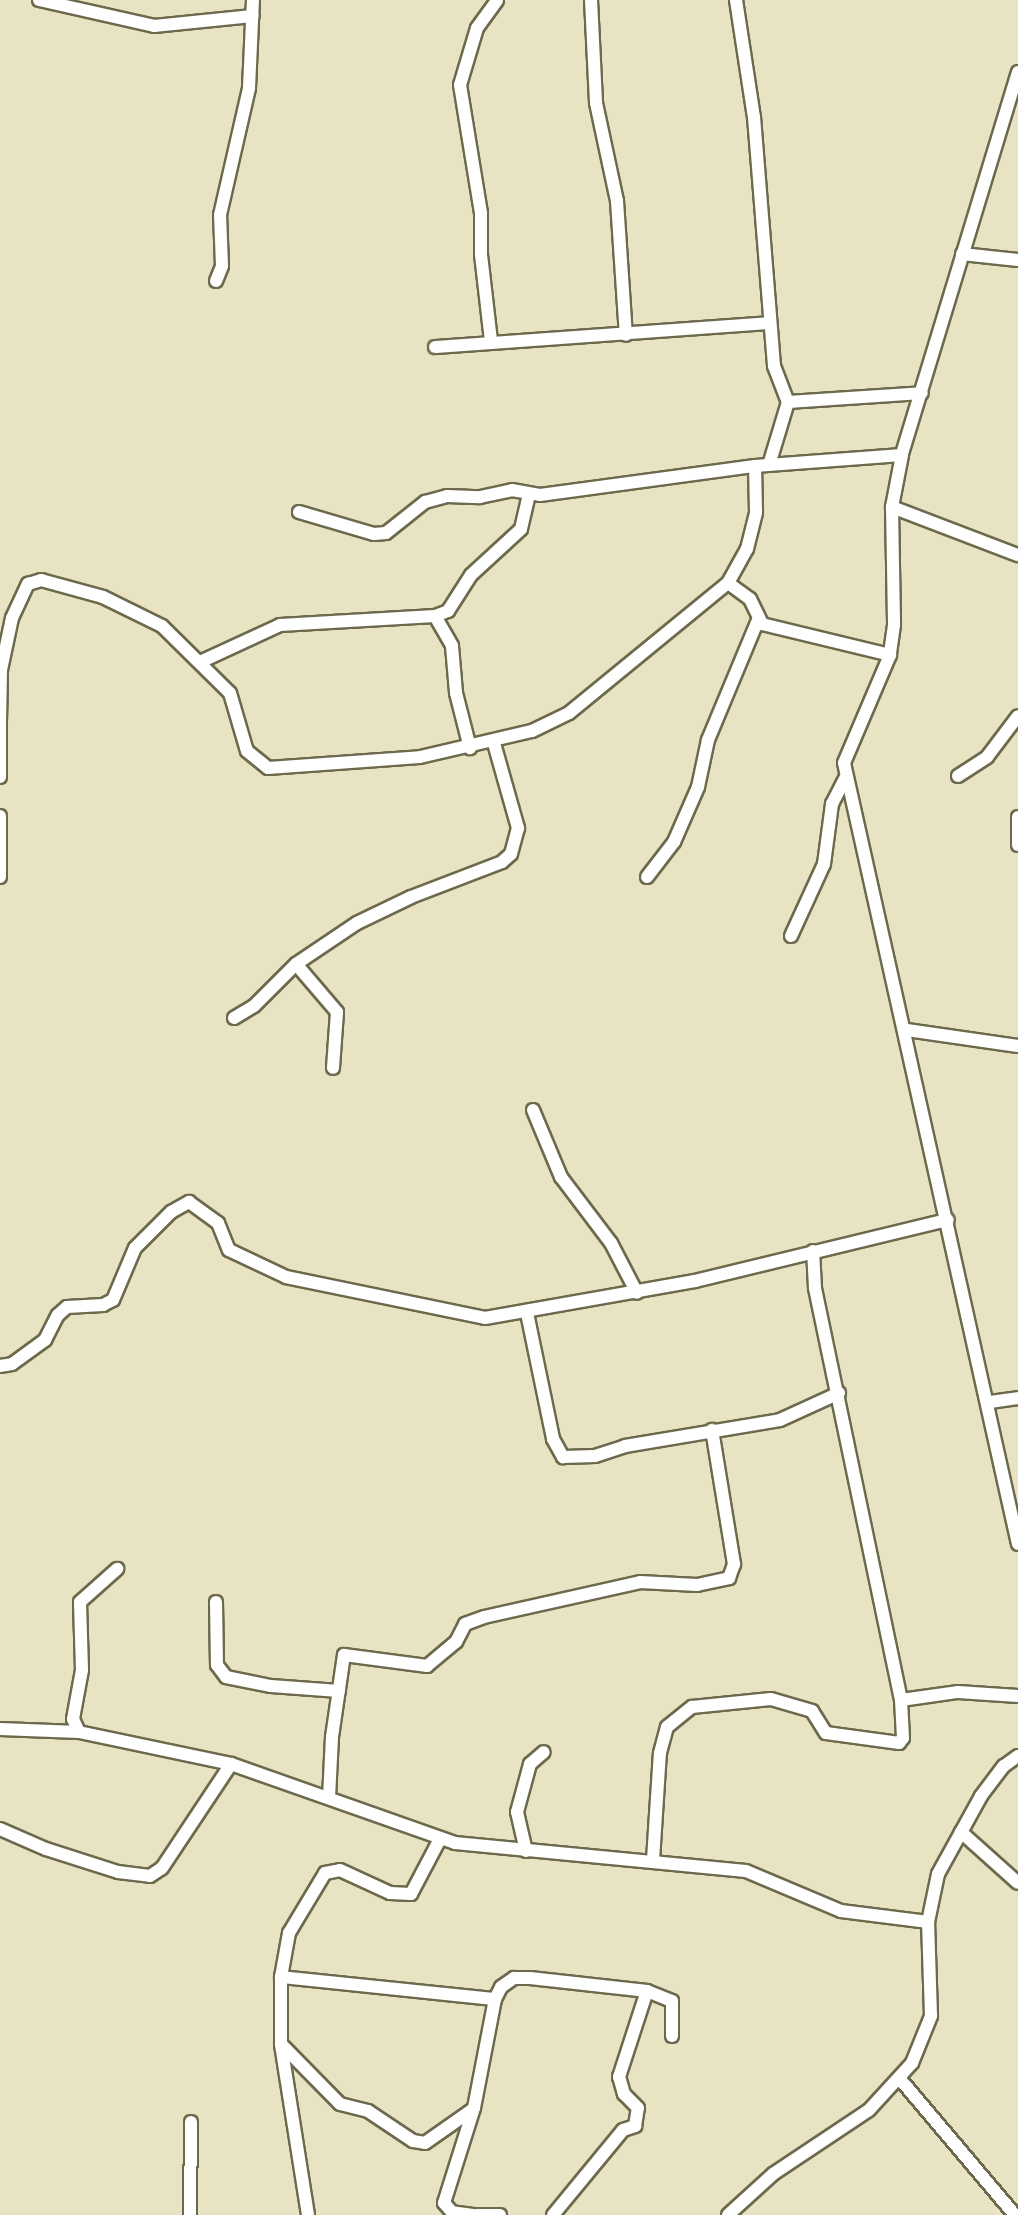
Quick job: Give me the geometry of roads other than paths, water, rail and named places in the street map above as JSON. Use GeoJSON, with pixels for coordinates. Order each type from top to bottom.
{"type":"FeatureCollection","features":[{"type":"Feature","properties":{"kind":"street"},"geometry":{"type":"LineString","coordinates":[[39,0],[154,26],[252,16]]}},
{"type":"Feature","properties":{"kind":"street"},"geometry":{"type":"LineString","coordinates":[[216,281],[222,266],[220,215],[250,88],[253,0]]}},
{"type":"Feature","properties":{"kind":"street"},"geometry":{"type":"LineString","coordinates":[[491,340],[481,255],[482,213],[460,84],[477,28],[497,0]]}},
{"type":"Feature","properties":{"kind":"street"},"geometry":{"type":"LineString","coordinates":[[591,0],[596,103],[617,201],[626,335]]}},
{"type":"Feature","properties":{"kind":"street"},"geometry":{"type":"LineString","coordinates":[[0,777],[1,670],[19,598],[34,580],[104,597],[162,626],[230,692],[247,751],[268,768],[420,757],[494,743],[570,714],[728,583],[752,531],[762,466],[788,402],[774,366],[754,117],[736,0]]}},
{"type":"Feature","properties":{"kind":"street"},"geometry":{"type":"LineString","coordinates":[[1018,72],[902,455],[892,507],[894,625],[890,655],[846,753],[845,778],[906,1030],[930,1160],[948,1220],[990,1402],[1018,1544]]}},
{"type":"Feature","properties":{"kind":"street"},"geometry":{"type":"LineString","coordinates":[[1003,118],[1018,120]]}},
{"type":"Feature","properties":{"kind":"street"},"geometry":{"type":"LineString","coordinates":[[962,254],[1018,260]]}},
{"type":"Feature","properties":{"kind":"street"},"geometry":{"type":"LineString","coordinates":[[435,347],[770,322]]}},
{"type":"Feature","properties":{"kind":"street"},"geometry":{"type":"LineString","coordinates":[[788,402],[922,393]]}},
{"type":"Feature","properties":{"kind":"street"},"geometry":{"type":"LineString","coordinates":[[299,512],[386,533],[435,498],[480,497],[501,491],[528,494],[762,466],[902,455]]}},
{"type":"Feature","properties":{"kind":"street"},"geometry":{"type":"LineString","coordinates":[[200,662],[280,625],[422,613],[435,616],[452,608],[471,575],[521,530],[528,494]]}},
{"type":"Feature","properties":{"kind":"street"},"geometry":{"type":"LineString","coordinates":[[892,507],[1018,555]]}},
{"type":"Feature","properties":{"kind":"street"},"geometry":{"type":"LineString","coordinates":[[647,877],[674,842],[692,801],[708,740],[758,620],[750,598],[728,583]]}},
{"type":"Feature","properties":{"kind":"street"},"geometry":{"type":"LineString","coordinates":[[435,616],[452,646],[456,694],[470,748]]}},
{"type":"Feature","properties":{"kind":"street"},"geometry":{"type":"LineString","coordinates":[[758,620],[890,655]]}},
{"type":"Feature","properties":{"kind":"street"},"geometry":{"type":"LineString","coordinates":[[958,776],[988,757],[1018,716]]}},
{"type":"Feature","properties":{"kind":"street"},"geometry":{"type":"LineString","coordinates":[[234,1018],[296,964],[357,923],[410,896],[502,862],[512,854],[518,828],[494,743]]}},
{"type":"Feature","properties":{"kind":"street"},"geometry":{"type":"LineString","coordinates":[[792,936],[824,864],[828,823],[845,778]]}},
{"type":"Feature","properties":{"kind":"street"},"geometry":{"type":"LineString","coordinates":[[0,816],[0,877]]}},
{"type":"Feature","properties":{"kind":"street"},"geometry":{"type":"LineString","coordinates":[[1018,817],[1018,845]]}},
{"type":"Feature","properties":{"kind":"street"},"geometry":{"type":"LineString","coordinates":[[296,964],[337,1012],[333,1068]]}},
{"type":"Feature","properties":{"kind":"street"},"geometry":{"type":"LineString","coordinates":[[906,1030],[1018,1046]]}},
{"type":"Feature","properties":{"kind":"street"},"geometry":{"type":"LineString","coordinates":[[533,1110],[561,1177],[611,1244],[637,1293]]}},
{"type":"Feature","properties":{"kind":"street"},"geometry":{"type":"LineString","coordinates":[[0,1366],[12,1364],[46,1340],[67,1307],[103,1305],[113,1300],[135,1248],[172,1212],[189,1202],[218,1222],[229,1250],[286,1278],[485,1318],[637,1293],[948,1220]]}},
{"type":"Feature","properties":{"kind":"street"},"geometry":{"type":"LineString","coordinates":[[653,1860],[656,1773],[668,1728],[682,1712],[706,1703],[771,1699],[812,1711],[826,1733],[899,1743],[904,1738],[900,1700],[815,1288],[812,1251]]}},
{"type":"Feature","properties":{"kind":"street"},"geometry":{"type":"LineString","coordinates":[[527,1313],[553,1439],[564,1457],[595,1456],[625,1446],[780,1420],[839,1393]]}},
{"type":"Feature","properties":{"kind":"street"},"geometry":{"type":"LineString","coordinates":[[990,1402],[1018,1398]]}},
{"type":"Feature","properties":{"kind":"street"},"geometry":{"type":"LineString","coordinates":[[329,1798],[344,1655],[427,1666],[456,1642],[465,1624],[484,1617],[640,1582],[697,1585],[729,1578],[734,1564],[712,1430]]}},
{"type":"Feature","properties":{"kind":"street"},"geometry":{"type":"LineString","coordinates":[[79,1732],[73,1718],[82,1670],[78,1612],[84,1594],[108,1581],[117,1569]]}},
{"type":"Feature","properties":{"kind":"street"},"geometry":{"type":"LineString","coordinates":[[216,1602],[217,1664],[226,1677],[272,1686],[339,1691]]}},
{"type":"Feature","properties":{"kind":"street"},"geometry":{"type":"LineString","coordinates":[[900,1700],[958,1692],[1018,1696]]}},
{"type":"Feature","properties":{"kind":"street"},"geometry":{"type":"LineString","coordinates":[[0,1729],[79,1732],[231,1764],[440,1839],[746,1871],[841,1911],[928,1922]]}},
{"type":"Feature","properties":{"kind":"street"},"geometry":{"type":"LineString","coordinates":[[526,1851],[517,1812],[530,1764],[544,1752]]}},
{"type":"Feature","properties":{"kind":"street"},"geometry":{"type":"LineString","coordinates":[[728,2215],[773,2174],[868,2110],[900,2079],[925,2037],[930,2016],[928,1922],[938,1874],[980,1796],[1004,1766],[1018,1756]]}},
{"type":"Feature","properties":{"kind":"street"},"geometry":{"type":"LineString","coordinates":[[0,1828],[64,1855],[150,1876],[162,1868],[231,1764]]}},
{"type":"Feature","properties":{"kind":"street"},"geometry":{"type":"LineString","coordinates":[[961,1832],[1018,1883]]}},
{"type":"Feature","properties":{"kind":"street"},"geometry":{"type":"LineString","coordinates":[[308,2215],[281,2044],[282,1977],[289,1933],[325,1873],[340,1870],[390,1892],[411,1894],[440,1839]]}},
{"type":"Feature","properties":{"kind":"street"},"geometry":{"type":"LineString","coordinates":[[282,1977],[494,1999]]}},
{"type":"Feature","properties":{"kind":"street"},"geometry":{"type":"LineString","coordinates":[[500,2215],[452,2212],[444,2203],[474,2108],[494,1999],[514,1978],[647,1991],[672,2001],[672,2036]]}},
{"type":"Feature","properties":{"kind":"street"},"geometry":{"type":"LineString","coordinates":[[553,2215],[622,2130],[635,2126],[638,2108],[624,2094],[620,2077],[647,1991]]}},
{"type":"Feature","properties":{"kind":"street"},"geometry":{"type":"LineString","coordinates":[[281,2044],[340,2104],[368,2112],[412,2141],[425,2143],[474,2108]]}},
{"type":"Feature","properties":{"kind":"street"},"geometry":{"type":"LineString","coordinates":[[900,2079],[1014,2215]]}},
{"type":"Feature","properties":{"kind":"street"},"geometry":{"type":"LineString","coordinates":[[190,2215],[192,2122]]}}]}
